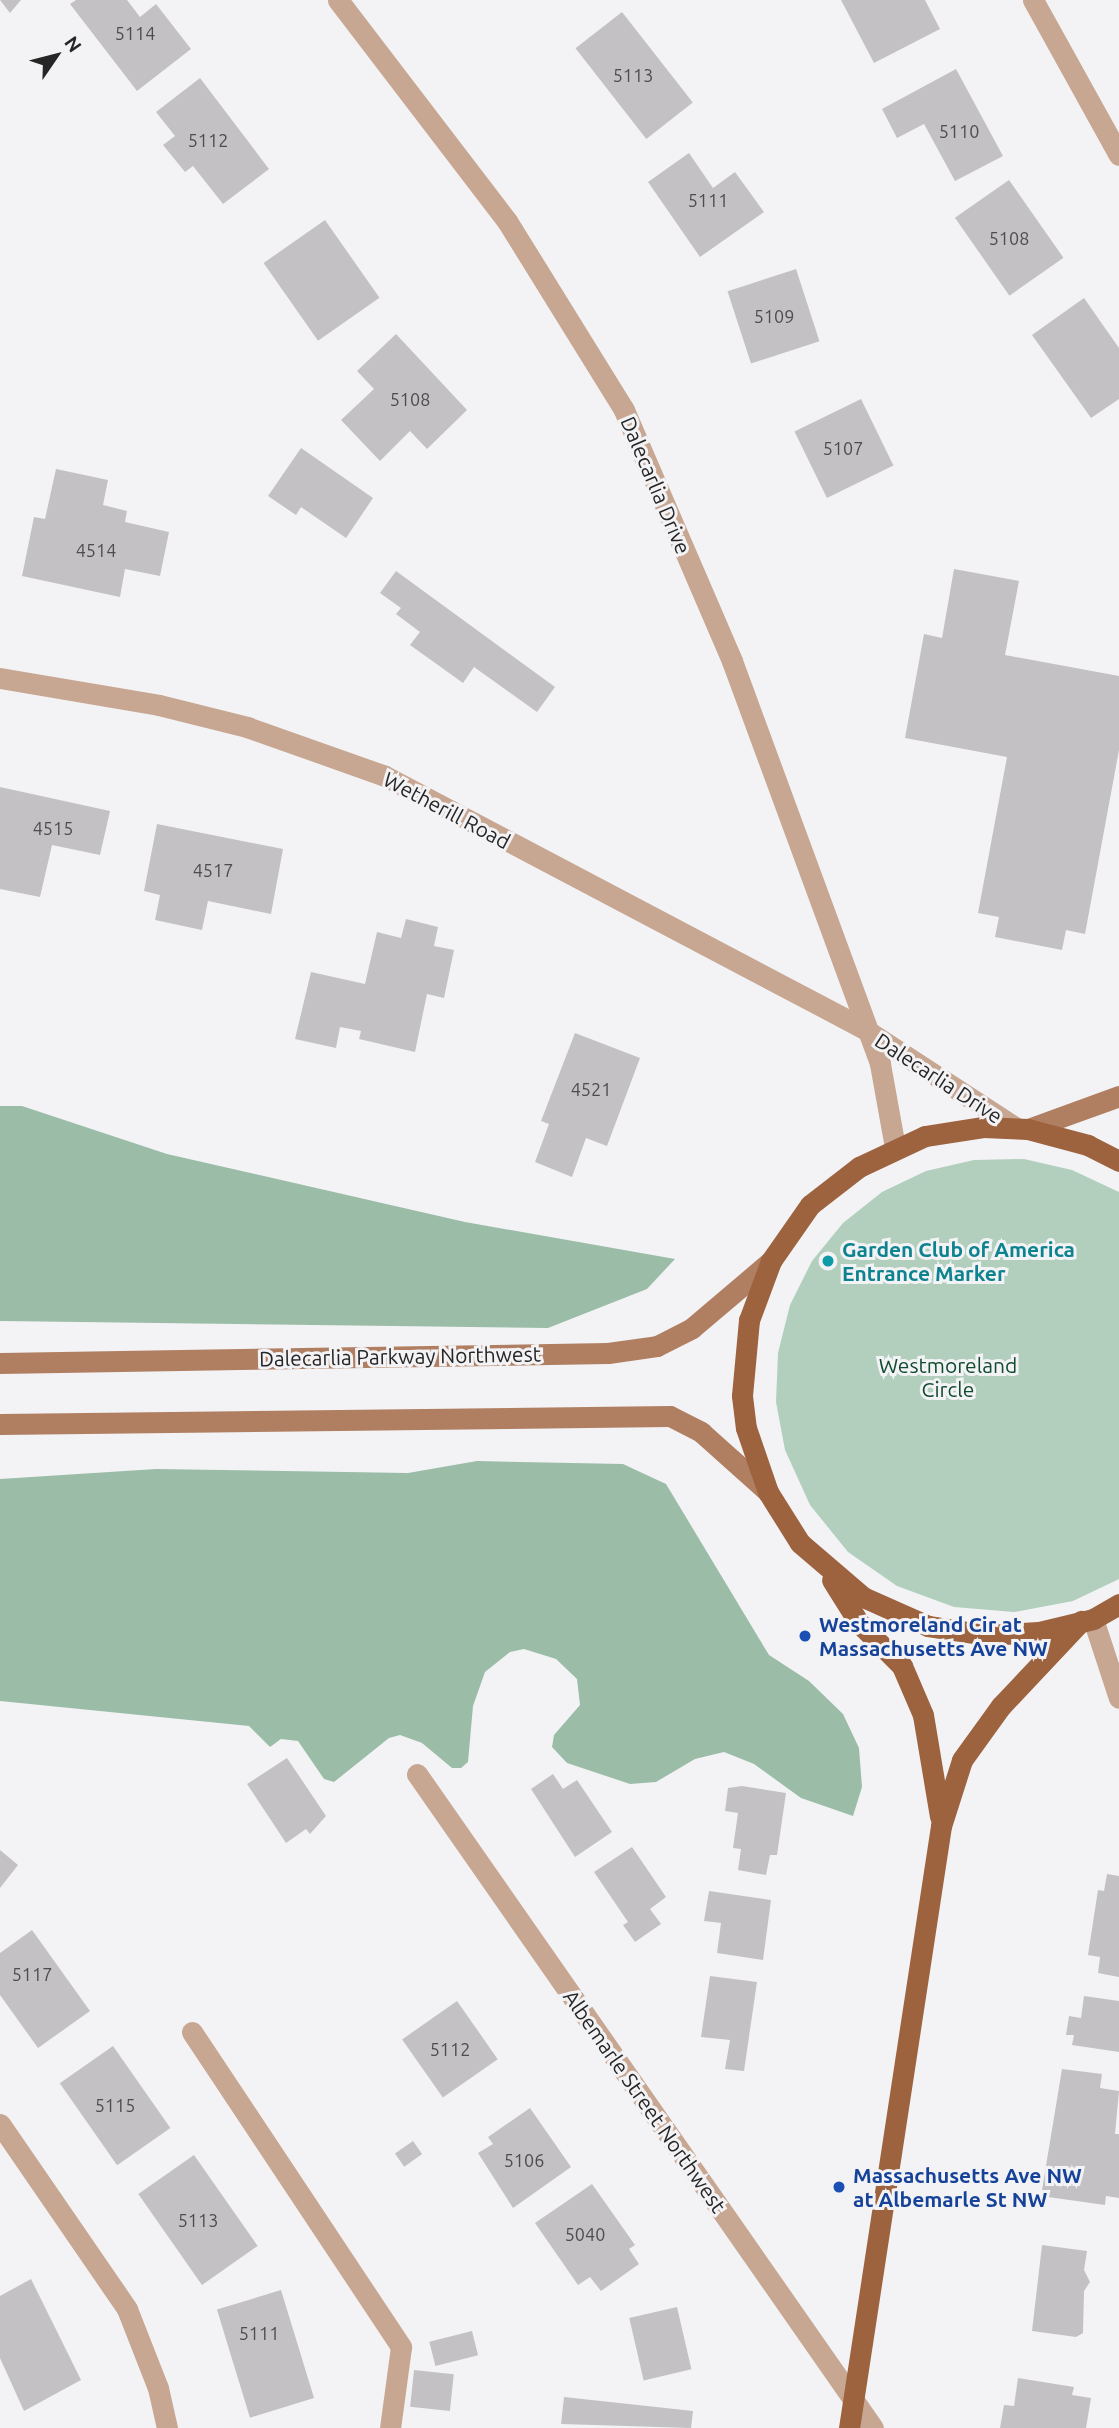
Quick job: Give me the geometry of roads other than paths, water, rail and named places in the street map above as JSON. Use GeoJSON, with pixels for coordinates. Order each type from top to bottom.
{"type":"FeatureCollection","features":[{"type":"Feature","properties":{"kind":"main road"},"geometry":{"type":"LineString","coordinates":[[1022,1128],[1119,1096]]}},
{"type":"Feature","properties":{"kind":"main road"},"geometry":{"type":"LineString","coordinates":[[941,1826],[923,1715],[902,1666],[859,1623],[825,1569],[800,1543],[768,1492],[746,1429],[742,1385],[749,1320],[772,1261],[810,1205],[895,1147],[952,1130],[1022,1128],[1088,1144],[1119,1161]]}},
{"type":"Feature","properties":{"kind":"main road","name":"Dalecarlia Parkway Northwest"},"geometry":{"type":"LineString","coordinates":[[0,1363],[620,1351],[657,1346],[692,1328],[772,1261]]}},
{"type":"Feature","properties":{"kind":"main road"},"geometry":{"type":"LineString","coordinates":[[0,1424],[670,1416],[701,1432],[768,1492]]}},
{"type":"Feature","properties":{"kind":"main road"},"geometry":{"type":"LineString","coordinates":[[825,1569],[891,1612],[955,1631],[1014,1634],[1087,1620],[1119,1604]]}},
{"type":"Feature","properties":{"kind":"main road"},"geometry":{"type":"LineString","coordinates":[[849,2428],[941,1826],[962,1760],[1002,1706],[1087,1620]]}},
{"type":"Feature","properties":{"kind":"street","name":"Dalecarlia Drive"},"geometry":{"type":"LineString","coordinates":[[338,0],[507,221],[624,410],[732,661],[863,1028],[880,1065],[895,1147]]}},
{"type":"Feature","properties":{"kind":"street"},"geometry":{"type":"LineString","coordinates":[[1033,0],[1119,155]]}},
{"type":"Feature","properties":{"kind":"street","name":"Wetherill Road"},"geometry":{"type":"LineString","coordinates":[[0,678],[159,705],[350,762],[863,1028]]}},
{"type":"Feature","properties":{"kind":"street","name":"Dalecarlia Drive"},"geometry":{"type":"LineString","coordinates":[[863,1028],[1022,1128]]}},
{"type":"Feature","properties":{"kind":"street"},"geometry":{"type":"LineString","coordinates":[[1087,1620],[1119,1698]]}},
{"type":"Feature","properties":{"kind":"street","name":"Albemarle Street Northwest"},"geometry":{"type":"LineString","coordinates":[[417,1774],[873,2428]]}},
{"type":"Feature","properties":{"kind":"street"},"geometry":{"type":"LineString","coordinates":[[192,2032],[401,2347],[390,2428]]}},
{"type":"Feature","properties":{"kind":"street"},"geometry":{"type":"LineString","coordinates":[[0,2124],[127,2309],[158,2388],[167,2428]]}},
{"type":"Feature","properties":{"kind":"place","name":"Garden Club of America Entrance Marker"},"geometry":{"type":"Point","coordinates":[828,1261]}},
{"type":"Feature","properties":{"kind":"place","name":"Westmoreland Cir at Massachusetts Ave NW"},"geometry":{"type":"Point","coordinates":[805,1636]}},
{"type":"Feature","properties":{"kind":"place","name":"Massachusetts Ave NW at Albemarle St NW"},"geometry":{"type":"Point","coordinates":[839,2187]}},
{"type":"Feature","properties":{"kind":"park label","name":"Westmoreland Circle"},"geometry":{"type":"Point","coordinates":[948,1377]}}]}
